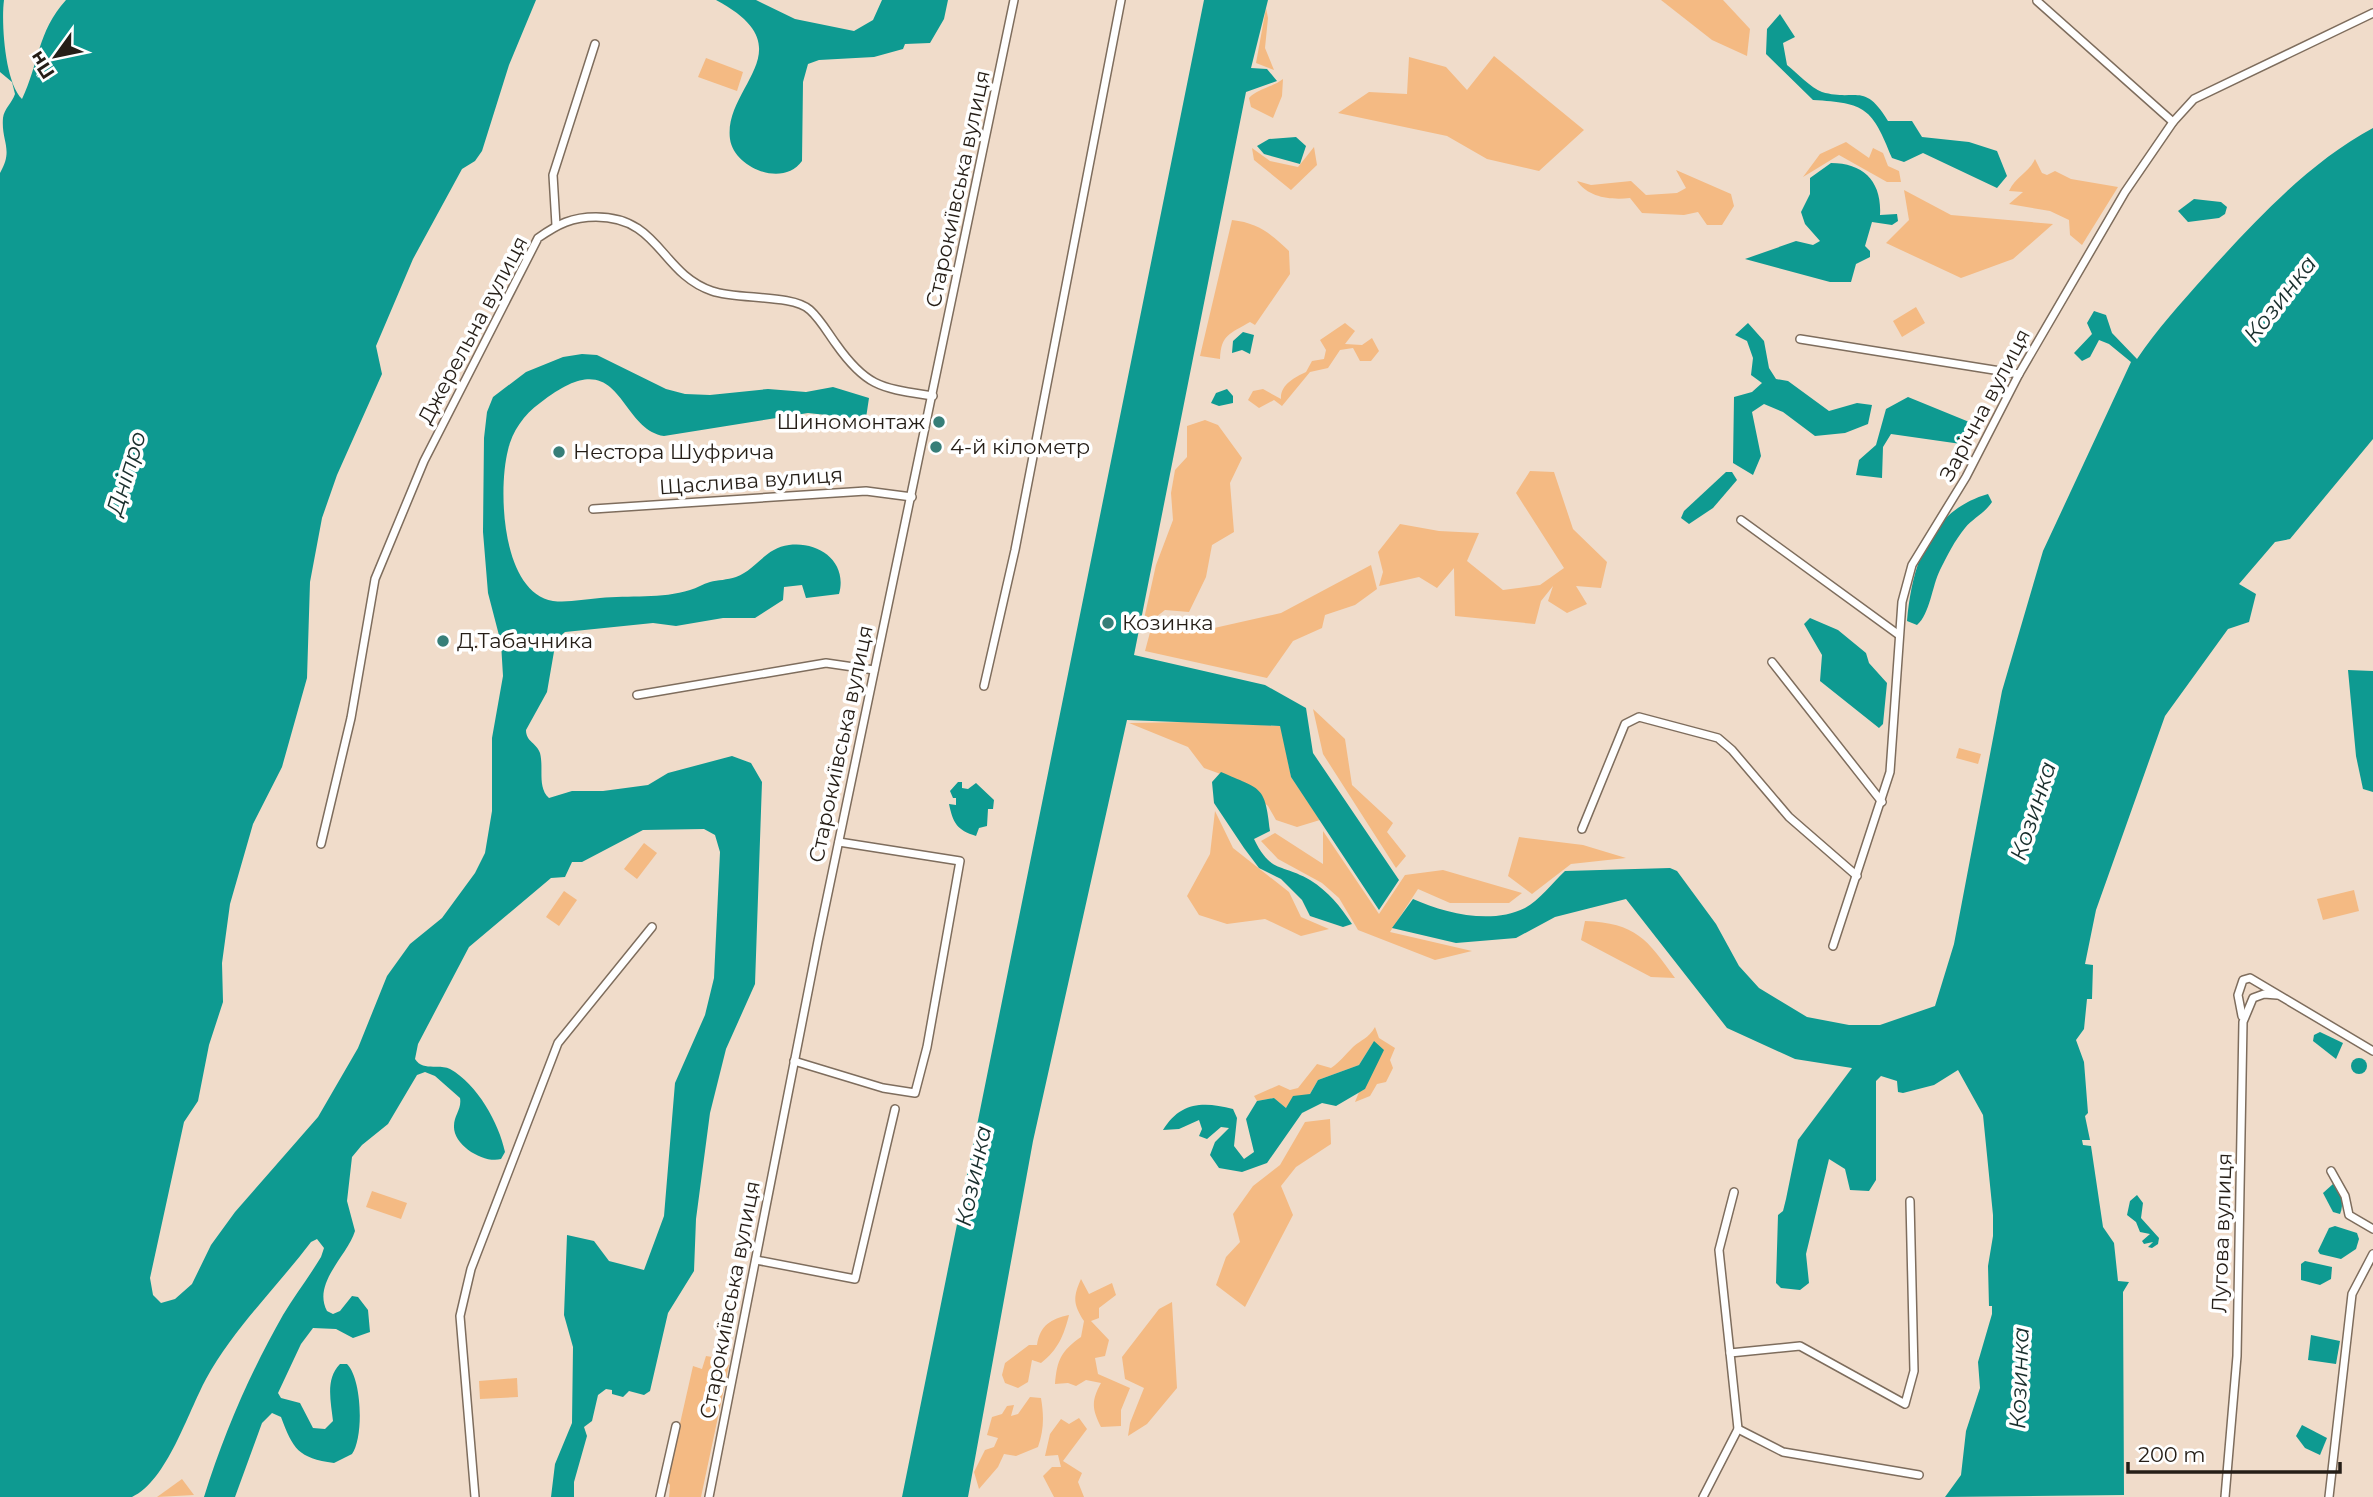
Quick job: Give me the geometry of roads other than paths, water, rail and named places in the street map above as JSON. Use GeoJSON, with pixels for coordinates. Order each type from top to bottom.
{"type":"FeatureCollection","features":[{"type":"Feature","properties":{"kind":"street","name":"Старокиївська вулиця"},"geometry":{"type":"LineString","coordinates":[[709,1497],[794,1061],[1014,0]]}},
{"type":"Feature","properties":{"kind":"street"},"geometry":{"type":"LineString","coordinates":[[984,685],[1015,550],[1121,0]]}},
{"type":"Feature","properties":{"kind":"street"},"geometry":{"type":"LineString","coordinates":[[2037,1],[2172,122]]}},
{"type":"Feature","properties":{"kind":"street","name":"Зарічна вулиця"},"geometry":{"type":"LineString","coordinates":[[1833,946],[1890,772],[1899,635],[1908,578],[1920,548],[1961,486],[2019,374],[2125,192],[2172,122],[2194,99],[2373,13]]}},
{"type":"Feature","properties":{"kind":"street"},"geometry":{"type":"LineString","coordinates":[[556,225],[553,174],[595,44]]}},
{"type":"Feature","properties":{"kind":"street","name":"Джерельна вулиця"},"geometry":{"type":"LineString","coordinates":[[321,844],[351,718],[375,579],[424,461],[538,238],[556,225],[576,217],[618,217],[639,227],[692,282],[733,297],[799,303],[810,309],[861,374],[877,386],[933,396]]}},
{"type":"Feature","properties":{"kind":"street"},"geometry":{"type":"LineString","coordinates":[[1800,339],[2019,374]]}},
{"type":"Feature","properties":{"kind":"street","name":"Щаслива вулиця"},"geometry":{"type":"LineString","coordinates":[[593,509],[866,491],[912,497]]}},
{"type":"Feature","properties":{"kind":"street"},"geometry":{"type":"LineString","coordinates":[[1741,520],[1899,635]]}},
{"type":"Feature","properties":{"kind":"street"},"geometry":{"type":"LineString","coordinates":[[1772,662],[1882,802]]}},
{"type":"Feature","properties":{"kind":"street"},"geometry":{"type":"LineString","coordinates":[[637,695],[827,663],[874,670]]}},
{"type":"Feature","properties":{"kind":"street"},"geometry":{"type":"LineString","coordinates":[[1582,829],[1625,724],[1639,717],[1718,738],[1732,750],[1789,817],[1857,876]]}},
{"type":"Feature","properties":{"kind":"street"},"geometry":{"type":"LineString","coordinates":[[794,1061],[883,1088],[915,1093],[927,1047],[960,861],[839,842]]}},
{"type":"Feature","properties":{"kind":"street"},"geometry":{"type":"LineString","coordinates":[[475,1497],[460,1316],[471,1269],[558,1043],[652,927]]}},
{"type":"Feature","properties":{"kind":"street","name":"Лугова вулиця"},"geometry":{"type":"LineString","coordinates":[[2225,1497],[2237,1356],[2243,1022],[2238,995],[2243,980],[2252,979],[2277,995]]}},
{"type":"Feature","properties":{"kind":"street"},"geometry":{"type":"LineString","coordinates":[[2243,1022],[2253,998],[2264,994],[2277,995],[2373,1051]]}},
{"type":"Feature","properties":{"kind":"street"},"geometry":{"type":"LineString","coordinates":[[756,1260],[855,1279],[895,1109]]}},
{"type":"Feature","properties":{"kind":"street"},"geometry":{"type":"LineString","coordinates":[[2331,1171],[2346,1196],[2349,1214],[2373,1229]]}},
{"type":"Feature","properties":{"kind":"street"},"geometry":{"type":"LineString","coordinates":[[1703,1497],[1738,1429],[1718,1250],[1734,1192]]}},
{"type":"Feature","properties":{"kind":"street"},"geometry":{"type":"LineString","coordinates":[[1730,1353],[1800,1346],[1905,1404],[1914,1371],[1910,1201]]}},
{"type":"Feature","properties":{"kind":"street"},"geometry":{"type":"LineString","coordinates":[[2329,1497],[2351,1294],[2373,1254]]}},
{"type":"Feature","properties":{"kind":"street","name":"Старокиївська вулиця"},"geometry":{"type":"LineString","coordinates":[[660,1497],[676,1426]]}},
{"type":"Feature","properties":{"kind":"street"},"geometry":{"type":"LineString","coordinates":[[1738,1429],[1783,1452],[1919,1475]]}},
{"type":"Feature","properties":{"kind":"water","name":"Дніпро"},"geometry":{"type":"Polygon","coordinates":[[[0,0],[4,0],[3,23],[8,67],[16,91],[22,99],[49,24],[66,0],[536,0],[509,65],[482,151],[475,161],[462,169],[413,259],[376,346],[382,374],[337,475],[322,518],[310,582],[307,678],[282,767],[253,824],[230,904],[222,963],[223,1002],[209,1045],[198,1101],[184,1122],[150,1278],[153,1295],[161,1303],[175,1299],[192,1284],[211,1245],[235,1212],[318,1117],[358,1048],[387,976],[410,944],[442,918],[475,873],[485,853],[492,811],[492,738],[503,676],[501,643],[488,593],[483,532],[484,438],[487,412],[493,397],[526,372],[563,357],[582,354],[597,355],[666,389],[685,394],[710,395],[768,389],[806,392],[833,387],[869,398],[866,418],[862,419],[808,413],[664,436],[648,430],[603,382],[588,379],[567,385],[534,407],[512,437],[508,450],[503,489],[504,513],[513,560],[523,579],[536,594],[553,601],[679,593],[710,582],[736,577],[767,554],[789,545],[811,546],[829,556],[839,572],[841,583],[839,594],[806,598],[802,585],[784,587],[783,600],[755,618],[723,618],[676,626],[653,623],[565,632],[556,640],[547,692],[526,730],[540,753],[543,788],[549,798],[572,791],[603,791],[648,785],[668,773],[732,756],[751,763],[762,782],[755,984],[726,1049],[710,1113],[696,1219],[694,1271],[668,1313],[650,1391],[644,1395],[629,1391],[623,1397],[606,1389],[598,1395],[592,1421],[584,1427],[587,1436],[574,1482],[574,1497],[551,1497],[555,1464],[572,1423],[573,1347],[564,1315],[567,1235],[594,1241],[609,1261],[644,1270],[664,1216],[675,1083],[705,1015],[714,978],[720,852],[715,835],[704,829],[643,830],[582,862],[572,862],[565,877],[551,878],[469,947],[418,1044],[415,1059],[422,1065],[450,1069],[469,1084],[492,1117],[505,1152],[501,1159],[486,1159],[464,1146],[455,1133],[454,1126],[460,1098],[435,1076],[425,1072],[417,1075],[388,1124],[352,1157],[347,1201],[355,1231],[324,1290],[327,1311],[333,1314],[340,1311],[352,1296],[358,1297],[368,1310],[370,1332],[353,1338],[336,1329],[313,1328],[301,1344],[278,1393],[281,1398],[300,1403],[313,1428],[325,1429],[333,1421],[330,1391],[332,1377],[340,1364],[347,1364],[356,1382],[360,1408],[358,1435],[352,1454],[334,1463],[305,1455],[289,1437],[281,1417],[272,1413],[262,1423],[235,1497],[204,1497],[249,1381],[283,1315],[321,1257],[324,1248],[317,1239],[311,1242],[217,1360],[166,1461],[144,1489],[132,1497],[0,1497],[0,173],[7,151],[3,118],[15,94],[12,82],[0,72],[0,0]]]}},
{"type":"Feature","properties":{"kind":"water"},"geometry":{"type":"Polygon","coordinates":[[[716,0],[756,0],[795,19],[854,31],[873,20],[882,0],[948,0],[944,19],[930,43],[905,44],[903,49],[874,57],[819,60],[808,64],[803,82],[802,161],[794,169],[772,174],[750,166],[733,149],[730,139],[731,120],[755,68],[759,52],[756,35],[743,18],[716,0]]]}},
{"type":"Feature","properties":{"kind":"water"},"geometry":{"type":"Polygon","coordinates":[[[1204,0],[1268,0],[1251,68],[1267,69],[1277,81],[1246,92],[1134,655],[1265,685],[1306,708],[1313,753],[1399,880],[1379,910],[1291,777],[1280,726],[1127,720],[1033,1141],[968,1497],[902,1497],[1204,0]]]}},
{"type":"Feature","properties":{"kind":"water"},"geometry":{"type":"Polygon","coordinates":[[[1780,14],[1795,37],[1783,43],[1787,65],[1813,87],[1822,92],[1866,97],[1880,109],[1888,121],[1912,121],[1922,137],[1969,142],[1997,151],[2007,176],[1997,188],[1923,153],[1904,162],[1892,158],[1879,128],[1865,111],[1845,103],[1813,100],[1766,54],[1767,29],[1780,14]]]}},
{"type":"Feature","properties":{"kind":"water"},"geometry":{"type":"Polygon","coordinates":[[[2373,128],[2373,439],[2290,539],[2275,542],[2239,584],[2256,594],[2249,622],[2228,629],[2165,716],[2096,910],[2085,964],[2093,965],[2092,999],[2087,999],[2084,1029],[2076,1040],[2084,1062],[2088,1113],[2085,1116],[2090,1140],[2082,1140],[2083,1145],[2091,1146],[2103,1227],[2114,1243],[2118,1281],[2129,1282],[2123,1292],[2124,1495],[1945,1497],[1961,1475],[1966,1431],[1980,1388],[1978,1362],[1992,1314],[1992,1306],[1989,1306],[1988,1266],[1993,1215],[1983,1115],[1958,1070],[1934,1085],[1903,1093],[1898,1092],[1897,1081],[1881,1076],[1876,1081],[1876,1180],[1869,1191],[1850,1190],[1845,1169],[1829,1159],[1806,1254],[1809,1283],[1800,1290],[1781,1288],[1776,1283],[1778,1215],[1783,1211],[1798,1140],[1852,1068],[1795,1059],[1727,1028],[1626,899],[1555,917],[1516,938],[1456,943],[1392,928],[1413,899],[1439,909],[1468,915],[1498,916],[1530,905],[1565,871],[1670,868],[1677,871],[1716,924],[1739,966],[1759,988],[1807,1017],[1849,1025],[1880,1025],[1935,1006],[1954,944],[2002,691],[2043,551],[2131,362],[2109,344],[2099,340],[2090,357],[2082,361],[2074,353],[2092,334],[2087,323],[2094,311],[2106,315],[2112,333],[2137,359],[2178,306],[2262,215],[2326,158],[2373,128]]]}},
{"type":"Feature","properties":{"kind":"water"},"geometry":{"type":"Polygon","coordinates":[[[1296,137],[1306,146],[1300,164],[1264,154],[1257,146],[1269,139],[1296,137]]]}},
{"type":"Feature","properties":{"kind":"water"},"geometry":{"type":"Polygon","coordinates":[[[1831,163],[1853,166],[1862,171],[1869,177],[1878,193],[1880,215],[1897,214],[1898,221],[1892,225],[1872,222],[1865,246],[1870,251],[1870,257],[1856,264],[1851,282],[1830,282],[1745,259],[1796,241],[1813,245],[1820,241],[1805,224],[1801,212],[1810,194],[1810,178],[1831,163]]]}},
{"type":"Feature","properties":{"kind":"water"},"geometry":{"type":"Polygon","coordinates":[[[2194,199],[2221,202],[2227,207],[2225,214],[2219,218],[2188,222],[2178,211],[2194,199]]]}},
{"type":"Feature","properties":{"kind":"water"},"geometry":{"type":"Polygon","coordinates":[[[1748,323],[1764,341],[1769,368],[1776,379],[1788,381],[1829,411],[1857,403],[1872,405],[1868,424],[1845,433],[1815,436],[1783,412],[1764,404],[1752,412],[1761,456],[1753,475],[1733,463],[1734,397],[1752,392],[1762,383],[1751,375],[1753,358],[1747,341],[1735,335],[1748,323]]]}},
{"type":"Feature","properties":{"kind":"water"},"geometry":{"type":"Polygon","coordinates":[[[1243,332],[1254,335],[1250,354],[1242,350],[1232,353],[1233,341],[1243,332]]]}},
{"type":"Feature","properties":{"kind":"water"},"geometry":{"type":"Polygon","coordinates":[[[1227,389],[1233,396],[1233,403],[1219,406],[1211,403],[1216,393],[1227,389]]]}},
{"type":"Feature","properties":{"kind":"water"},"geometry":{"type":"Polygon","coordinates":[[[1908,397],[1979,426],[1968,445],[1891,434],[1883,447],[1882,478],[1856,475],[1859,460],[1876,445],[1886,409],[1908,397]]]}},
{"type":"Feature","properties":{"kind":"water"},"geometry":{"type":"Polygon","coordinates":[[[1726,472],[1732,472],[1737,480],[1713,508],[1689,524],[1681,518],[1684,511],[1726,472]]]}},
{"type":"Feature","properties":{"kind":"water"},"geometry":{"type":"Polygon","coordinates":[[[1988,494],[1992,502],[1961,533],[1940,570],[1921,620],[1917,625],[1907,621],[1913,580],[1927,543],[1951,513],[1988,494]]]}},
{"type":"Feature","properties":{"kind":"water"},"geometry":{"type":"Polygon","coordinates":[[[1810,618],[1838,630],[1866,653],[1869,663],[1887,683],[1883,724],[1879,728],[1820,681],[1822,655],[1804,624],[1810,618]]]}},
{"type":"Feature","properties":{"kind":"water"},"geometry":{"type":"Polygon","coordinates":[[[2348,670],[2373,671],[2373,792],[2363,789],[2356,756],[2348,670]]]}},
{"type":"Feature","properties":{"kind":"water"},"geometry":{"type":"Polygon","coordinates":[[[1221,772],[1253,786],[1263,796],[1270,831],[1254,839],[1266,858],[1317,885],[1334,900],[1352,924],[1343,927],[1310,916],[1302,900],[1281,879],[1259,868],[1214,803],[1212,782],[1221,772]]]}},
{"type":"Feature","properties":{"kind":"water"},"geometry":{"type":"Polygon","coordinates":[[[958,782],[962,782],[962,788],[968,789],[976,783],[994,800],[993,809],[988,809],[987,826],[979,828],[976,836],[960,828],[952,816],[949,804],[956,805],[956,798],[953,798],[950,791],[958,782]]]}},
{"type":"Feature","properties":{"kind":"water"},"geometry":{"type":"Polygon","coordinates":[[[2320,1032],[2343,1043],[2336,1059],[2313,1041],[2314,1035],[2320,1032]]]}},
{"type":"Feature","properties":{"kind":"water"},"geometry":{"type":"Polygon","coordinates":[[[1374,1041],[1384,1050],[1365,1089],[1336,1106],[1322,1103],[1302,1113],[1267,1163],[1242,1172],[1219,1168],[1210,1155],[1215,1142],[1229,1128],[1221,1127],[1207,1139],[1199,1136],[1202,1129],[1199,1120],[1179,1129],[1163,1130],[1177,1114],[1193,1106],[1212,1105],[1233,1109],[1237,1118],[1234,1146],[1244,1159],[1254,1152],[1246,1119],[1257,1101],[1274,1098],[1286,1108],[1293,1096],[1310,1094],[1318,1080],[1359,1065],[1374,1041]]]}},
{"type":"Feature","properties":{"kind":"water"},"geometry":{"type":"Polygon","coordinates":[[[2359,1058],[2365,1060],[2365,1072],[2359,1074],[2353,1072],[2351,1066],[2353,1060],[2359,1058]]]}},
{"type":"Feature","properties":{"kind":"water"},"geometry":{"type":"Polygon","coordinates":[[[2333,1184],[2341,1198],[2340,1214],[2333,1212],[2323,1193],[2333,1184]]]}},
{"type":"Feature","properties":{"kind":"water"},"geometry":{"type":"Polygon","coordinates":[[[2137,1195],[2143,1203],[2141,1218],[2159,1238],[2158,1244],[2152,1248],[2148,1247],[2153,1242],[2144,1244],[2142,1241],[2150,1234],[2140,1232],[2136,1222],[2127,1215],[2130,1201],[2137,1195]]]}},
{"type":"Feature","properties":{"kind":"water"},"geometry":{"type":"Polygon","coordinates":[[[2335,1226],[2357,1233],[2359,1239],[2356,1249],[2341,1259],[2320,1254],[2318,1251],[2329,1228],[2335,1226]]]}},
{"type":"Feature","properties":{"kind":"water"},"geometry":{"type":"Polygon","coordinates":[[[2305,1261],[2332,1267],[2331,1279],[2320,1285],[2301,1280],[2301,1264],[2305,1261]]]}},
{"type":"Feature","properties":{"kind":"water"},"geometry":{"type":"Polygon","coordinates":[[[2311,1335],[2340,1341],[2336,1364],[2308,1360],[2311,1335]]]}},
{"type":"Feature","properties":{"kind":"water"},"geometry":{"type":"Polygon","coordinates":[[[2302,1425],[2327,1438],[2320,1455],[2305,1448],[2296,1436],[2302,1425]]]}},
{"type":"Feature","properties":{"kind":"place","name":"Шиномонтаж"},"geometry":{"type":"Point","coordinates":[939,422]}},
{"type":"Feature","properties":{"kind":"place","name":"4-й кілометр"},"geometry":{"type":"Point","coordinates":[936,447]}},
{"type":"Feature","properties":{"kind":"place","name":"Нестора Шуфрича"},"geometry":{"type":"Point","coordinates":[559,452]}},
{"type":"Feature","properties":{"kind":"place","name":"Козинка"},"geometry":{"type":"Point","coordinates":[1108,623]}},
{"type":"Feature","properties":{"kind":"place","name":"Д.Табачника"},"geometry":{"type":"Point","coordinates":[443,641]}}]}
